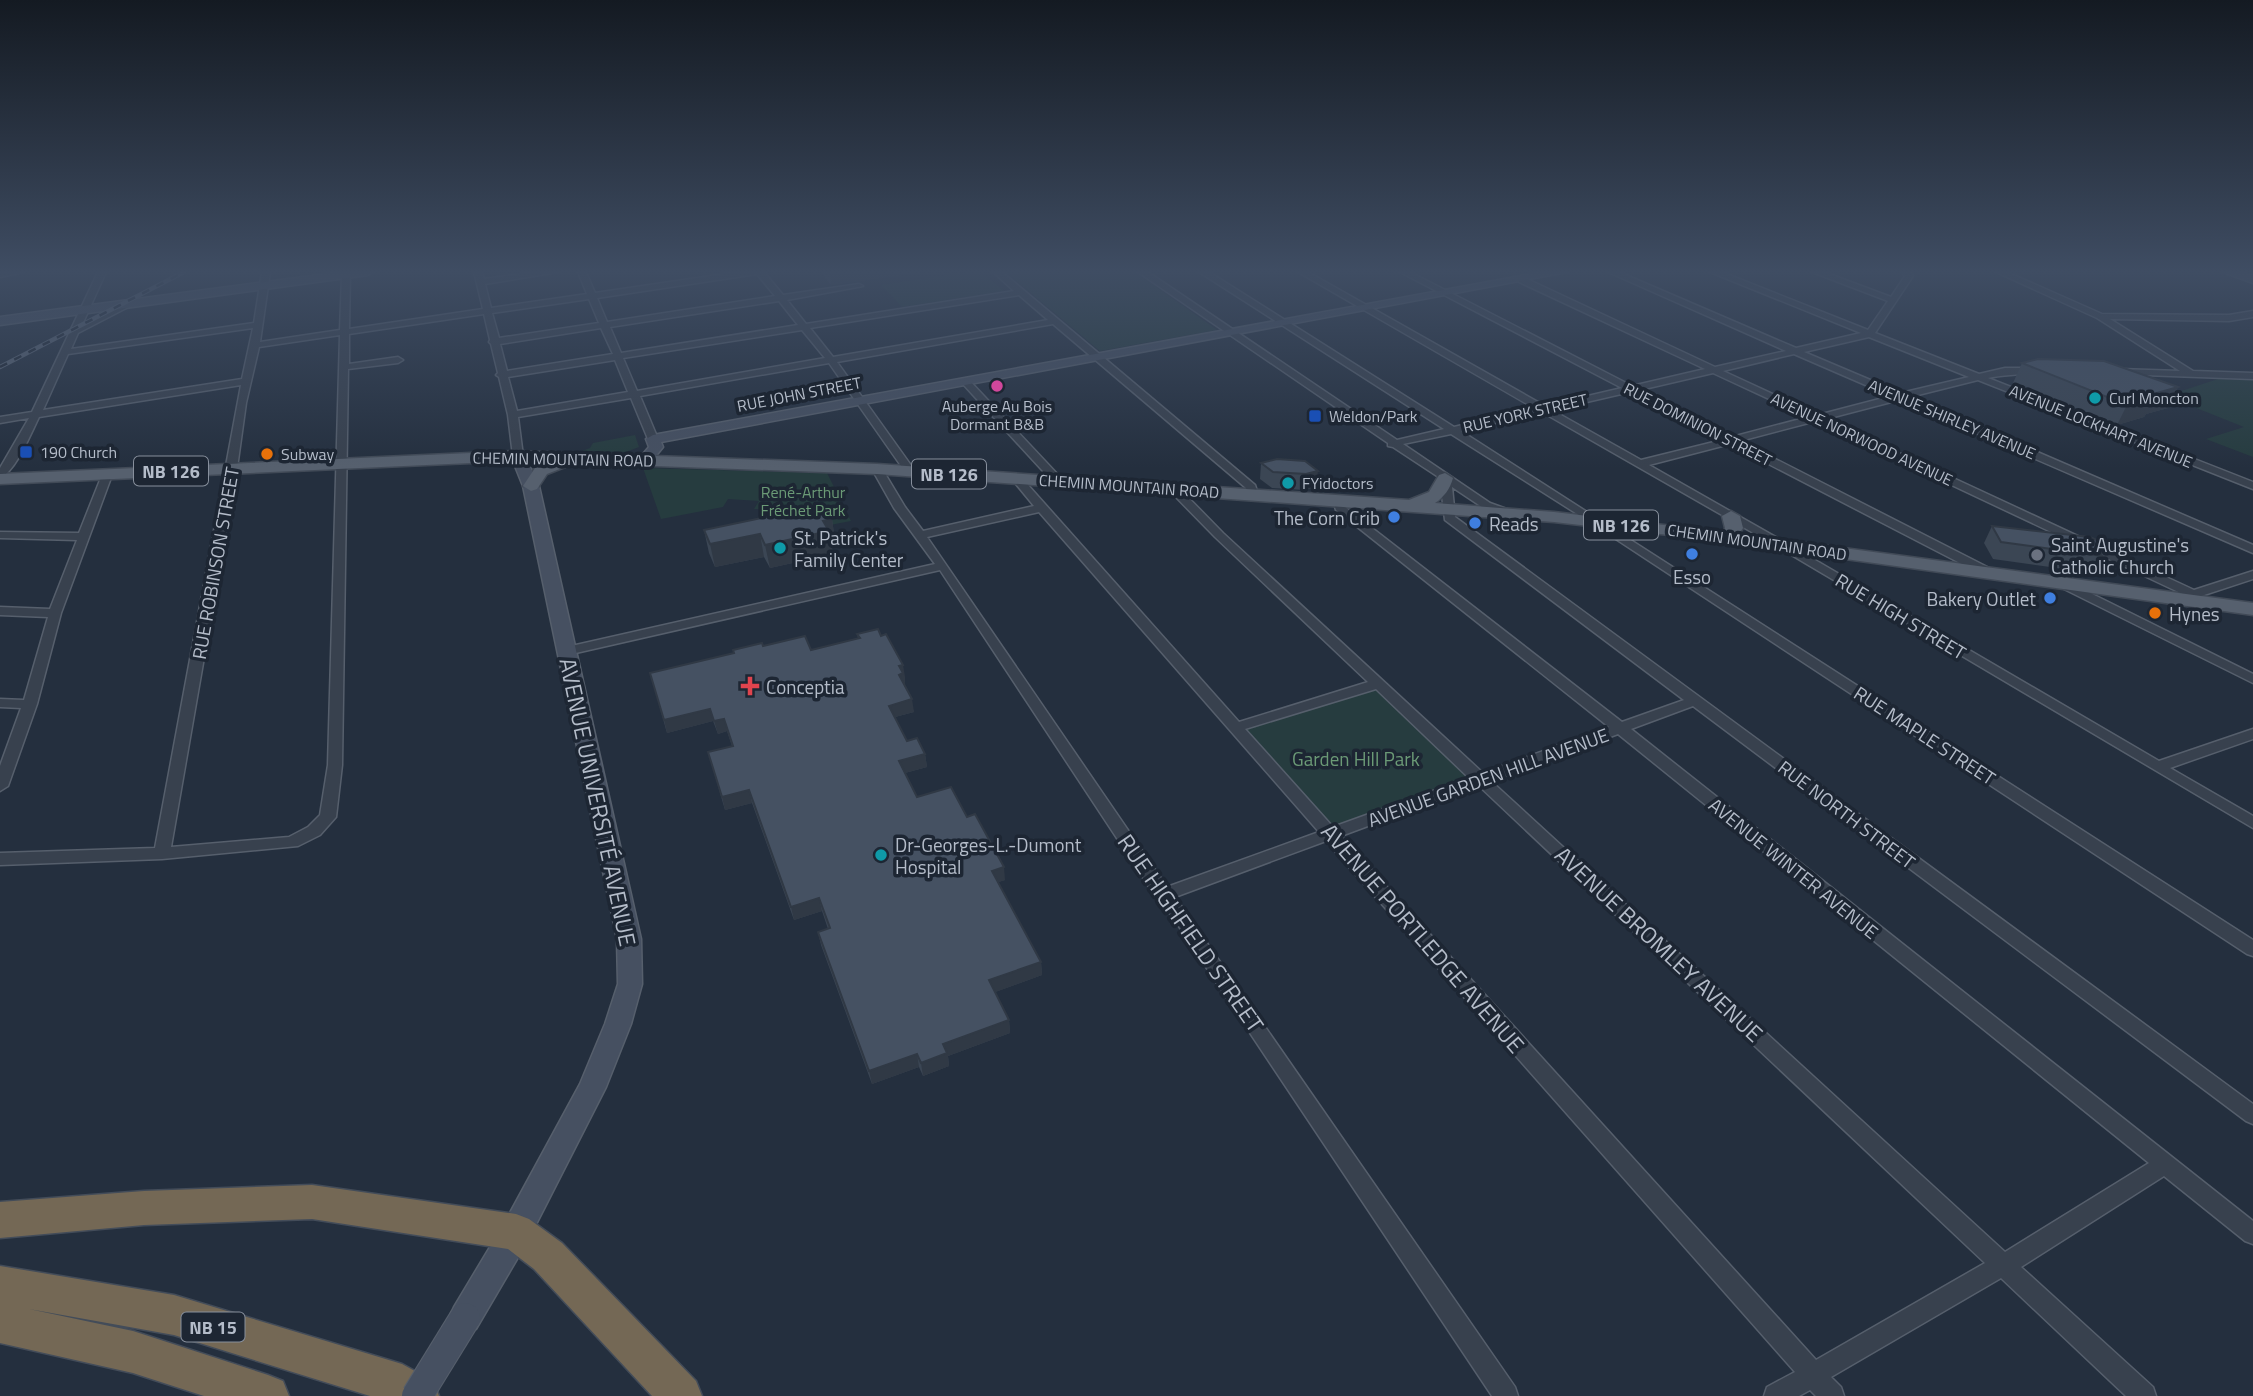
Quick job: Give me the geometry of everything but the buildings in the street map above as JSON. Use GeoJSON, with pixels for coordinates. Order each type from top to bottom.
{"type":"FeatureCollection","features":[{"type":"Feature","properties":{"kind":"highway"},"geometry":{"type":"LineString","coordinates":[[0,1220],[144,1208],[312,1202],[516,1232],[548,1256],[681,1396]]}},
{"type":"Feature","properties":{"kind":"highway","name":"NB 15"},"geometry":{"type":"LineString","coordinates":[[0,1285],[174,1315],[402,1385],[418,1396]]}},
{"type":"Feature","properties":{"kind":"highway","name":"NB 15"},"geometry":{"type":"LineString","coordinates":[[0,1323],[133,1352],[268,1396]]}},
{"type":"Feature","properties":{"kind":"main road","name":"CHEMIN MOUNTAIN ROAD"},"geometry":{"type":"LineString","coordinates":[[0,477],[107,475],[518,456],[877,469],[1339,500],[1597,522],[2066,585],[2196,599],[2253,609]]}},
{"type":"Feature","properties":{"kind":"main road"},"geometry":{"type":"LineString","coordinates":[[531,486],[534,479],[547,468],[595,457]]}},
{"type":"Feature","properties":{"kind":"main road"},"geometry":{"type":"LineString","coordinates":[[1409,506],[1429,500],[1441,492],[1446,478]]}},
{"type":"Feature","properties":{"kind":"main road"},"geometry":{"type":"LineString","coordinates":[[1727,538],[1734,528],[1731,516]]}},
{"type":"Feature","properties":{"kind":"street"},"geometry":{"type":"LineString","coordinates":[[0,477],[36,414],[72,337]]}},
{"type":"Feature","properties":{"kind":"street"},"geometry":{"type":"LineString","coordinates":[[66,352],[171,337]]}},
{"type":"Feature","properties":{"kind":"street","name":"RUE ROBINSON STREET"},"geometry":{"type":"LineString","coordinates":[[162,853],[256,337]]}},
{"type":"Feature","properties":{"kind":"street"},"geometry":{"type":"LineString","coordinates":[[255,345],[309,337]]}},
{"type":"Feature","properties":{"kind":"street"},"geometry":{"type":"LineString","coordinates":[[0,859],[162,853],[292,842],[314,831],[328,817],[336,757],[345,337]]}},
{"type":"Feature","properties":{"kind":"street"},"geometry":{"type":"LineString","coordinates":[[492,337],[513,415],[518,456]]}},
{"type":"Feature","properties":{"kind":"street"},"geometry":{"type":"LineString","coordinates":[[493,342],[525,337]]}},
{"type":"Feature","properties":{"kind":"street"},"geometry":{"type":"LineString","coordinates":[[609,337],[656,447],[645,460]]}},
{"type":"Feature","properties":{"kind":"street"},"geometry":{"type":"LineString","coordinates":[[501,376],[741,337]]}},
{"type":"Feature","properties":{"kind":"street"},"geometry":{"type":"LineString","coordinates":[[813,337],[910,471]]}},
{"type":"Feature","properties":{"kind":"street"},"geometry":{"type":"LineString","coordinates":[[513,415],[966,337]]}},
{"type":"Feature","properties":{"kind":"street"},"geometry":{"type":"LineString","coordinates":[[1075,337],[1251,487],[1252,494]]}},
{"type":"Feature","properties":{"kind":"street","name":"RUE JOHN STREET"},"geometry":{"type":"LineString","coordinates":[[653,439],[1206,337]]}},
{"type":"Feature","properties":{"kind":"street"},"geometry":{"type":"LineString","coordinates":[[1234,337],[1486,505],[1514,514]]}},
{"type":"Feature","properties":{"kind":"street","name":"RUE MAPLE STREET"},"geometry":{"type":"LineString","coordinates":[[1304,337],[1597,522],[2253,949]]}},
{"type":"Feature","properties":{"kind":"street","name":"RUE HIGH STREET"},"geometry":{"type":"LineString","coordinates":[[1415,337],[1782,545],[2253,822]]}},
{"type":"Feature","properties":{"kind":"street","name":"RUE DOMINION STREET"},"geometry":{"type":"LineString","coordinates":[[1531,337],[1992,575]]}},
{"type":"Feature","properties":{"kind":"street","name":"AVENUE NORWOOD AVENUE"},"geometry":{"type":"LineString","coordinates":[[1647,337],[2196,599]]}},
{"type":"Feature","properties":{"kind":"street","name":"AVENUE SHIRLEY AVENUE"},"geometry":{"type":"LineString","coordinates":[[1763,337],[2253,548]]}},
{"type":"Feature","properties":{"kind":"street","name":"RUE YORK STREET"},"geometry":{"type":"LineString","coordinates":[[1392,443],[1856,337]]}},
{"type":"Feature","properties":{"kind":"street","name":"AVENUE LOCKHART AVENUE"},"geometry":{"type":"LineString","coordinates":[[1878,337],[2253,486]]}},
{"type":"Feature","properties":{"kind":"street"},"geometry":{"type":"LineString","coordinates":[[2135,337],[2193,374]]}},
{"type":"Feature","properties":{"kind":"street"},"geometry":{"type":"LineString","coordinates":[[346,367],[398,360]]}},
{"type":"Feature","properties":{"kind":"street"},"geometry":{"type":"LineString","coordinates":[[1639,464],[2005,371],[2048,370]]}},
{"type":"Feature","properties":{"kind":"street"},"geometry":{"type":"LineString","coordinates":[[2113,372],[2253,376]]}},
{"type":"Feature","properties":{"kind":"street"},"geometry":{"type":"LineString","coordinates":[[0,420],[246,381]]}},
{"type":"Feature","properties":{"kind":"street"},"geometry":{"type":"LineString","coordinates":[[965,382],[1057,480]]}},
{"type":"Feature","properties":{"kind":"street","name":"AVENUE UNIVERSITÉ AVENUE"},"geometry":{"type":"LineString","coordinates":[[418,1396],[516,1232],[592,1087],[618,1024],[630,984],[629,939],[531,486],[518,456]]}},
{"type":"Feature","properties":{"kind":"street","name":"RUE HIGHFIELD STREET"},"geometry":{"type":"LineString","coordinates":[[877,469],[1163,895],[1178,912],[1506,1396]]}},
{"type":"Feature","properties":{"kind":"street"},"geometry":{"type":"LineString","coordinates":[[0,786],[30,704],[55,613],[107,475]]}},
{"type":"Feature","properties":{"kind":"street","name":"AVENUE PORTLEDGE AVENUE"},"geometry":{"type":"LineString","coordinates":[[1016,478],[1234,728],[1332,834],[1459,981],[1832,1396]]}},
{"type":"Feature","properties":{"kind":"street"},"geometry":{"type":"LineString","coordinates":[[1446,478],[1450,509]]}},
{"type":"Feature","properties":{"kind":"street","name":"AVENUE BROMLEY AVENUE"},"geometry":{"type":"LineString","coordinates":[[1174,489],[1219,535],[1378,684],[2144,1396]]}},
{"type":"Feature","properties":{"kind":"street","name":"AVENUE WINTER AVENUE"},"geometry":{"type":"LineString","coordinates":[[1339,500],[1340,508],[2253,1234]]}},
{"type":"Feature","properties":{"kind":"street"},"geometry":{"type":"LineString","coordinates":[[920,535],[1040,508]]}},
{"type":"Feature","properties":{"kind":"street","name":"RUE NORTH STREET"},"geometry":{"type":"LineString","coordinates":[[1450,509],[1449,518],[2253,1115]]}},
{"type":"Feature","properties":{"kind":"street"},"geometry":{"type":"LineString","coordinates":[[0,535],[83,537]]}},
{"type":"Feature","properties":{"kind":"street"},"geometry":{"type":"LineString","coordinates":[[566,651],[943,566]]}},
{"type":"Feature","properties":{"kind":"street"},"geometry":{"type":"LineString","coordinates":[[2196,599],[2253,575]]}},
{"type":"Feature","properties":{"kind":"street"},"geometry":{"type":"LineString","coordinates":[[2066,585],[2253,679]]}},
{"type":"Feature","properties":{"kind":"street"},"geometry":{"type":"LineString","coordinates":[[0,611],[55,613]]}},
{"type":"Feature","properties":{"kind":"street"},"geometry":{"type":"LineString","coordinates":[[1234,728],[1378,684]]}},
{"type":"Feature","properties":{"kind":"street","name":"AVENUE GARDEN HILL AVENUE"},"geometry":{"type":"LineString","coordinates":[[1163,895],[1694,701]]}},
{"type":"Feature","properties":{"kind":"street"},"geometry":{"type":"LineString","coordinates":[[0,703],[30,704]]}},
{"type":"Feature","properties":{"kind":"street"},"geometry":{"type":"LineString","coordinates":[[2157,767],[2253,734]]}},
{"type":"Feature","properties":{"kind":"street"},"geometry":{"type":"LineString","coordinates":[[1776,1396],[2005,1264],[2165,1163]]}},
{"type":"Feature","properties":{"kind":"green space"},"geometry":{"type":"Polygon","coordinates":[[[1084,337],[1177,337],[1100,351],[1084,337]]]}},
{"type":"Feature","properties":{"kind":"green space"},"geometry":{"type":"Polygon","coordinates":[[[2218,379],[2253,380],[2253,457],[2206,439],[2244,427],[2166,396],[2218,379]]]}},
{"type":"Feature","properties":{"kind":"green space"},"geometry":{"type":"Polygon","coordinates":[[[635,435],[639,447],[626,452],[582,451],[590,448],[593,443],[635,435]]]}},
{"type":"Feature","properties":{"kind":"green space","name":"René-Arthur Fréchet Park"},"geometry":{"type":"Polygon","coordinates":[[[643,468],[827,473],[851,521],[757,539],[774,510],[754,509],[759,501],[728,499],[723,507],[661,519],[643,468]]]}},
{"type":"Feature","properties":{"kind":"green space","name":"Garden Hill Park"},"geometry":{"type":"Polygon","coordinates":[[[1378,684],[1483,780],[1332,834],[1234,728],[1378,684]]]}},
{"type":"Feature","properties":{"kind":"railway"},"geometry":{"type":"LineString","coordinates":[[0,367],[58,337]]}},
{"type":"Feature","properties":{"kind":"place","name":"Auberge Au Bois Dormant B&B"},"geometry":{"type":"Point","coordinates":[997,386]}},
{"type":"Feature","properties":{"kind":"place","name":"Curl Moncton"},"geometry":{"type":"Point","coordinates":[2095,398]}},
{"type":"Feature","properties":{"kind":"place","name":"Weldon/Park"},"geometry":{"type":"Point","coordinates":[1315,416]}},
{"type":"Feature","properties":{"kind":"place","name":"190 Church"},"geometry":{"type":"Point","coordinates":[26,452]}},
{"type":"Feature","properties":{"kind":"place","name":"Subway"},"geometry":{"type":"Point","coordinates":[267,454]}},
{"type":"Feature","properties":{"kind":"place","name":"FYidoctors"},"geometry":{"type":"Point","coordinates":[1288,483]}},
{"type":"Feature","properties":{"kind":"place","name":"The Corn Crib"},"geometry":{"type":"Point","coordinates":[1394,517]}},
{"type":"Feature","properties":{"kind":"place","name":"Reads"},"geometry":{"type":"Point","coordinates":[1475,523]}},
{"type":"Feature","properties":{"kind":"place","name":"St. Patrick's Family Center"},"geometry":{"type":"Point","coordinates":[780,548]}},
{"type":"Feature","properties":{"kind":"place","name":"Esso"},"geometry":{"type":"Point","coordinates":[1692,554]}},
{"type":"Feature","properties":{"kind":"place","name":"Saint Augustine's Catholic Church"},"geometry":{"type":"Point","coordinates":[2037,555]}},
{"type":"Feature","properties":{"kind":"place","name":"Bakery Outlet"},"geometry":{"type":"Point","coordinates":[2050,598]}},
{"type":"Feature","properties":{"kind":"place","name":"Hynes"},"geometry":{"type":"Point","coordinates":[2155,613]}},
{"type":"Feature","properties":{"kind":"place","name":"Conceptia"},"geometry":{"type":"Point","coordinates":[750,686]}},
{"type":"Feature","properties":{"kind":"place","name":"Dr-Georges-L.-Dumont Hospital"},"geometry":{"type":"Point","coordinates":[881,855]}}]}
